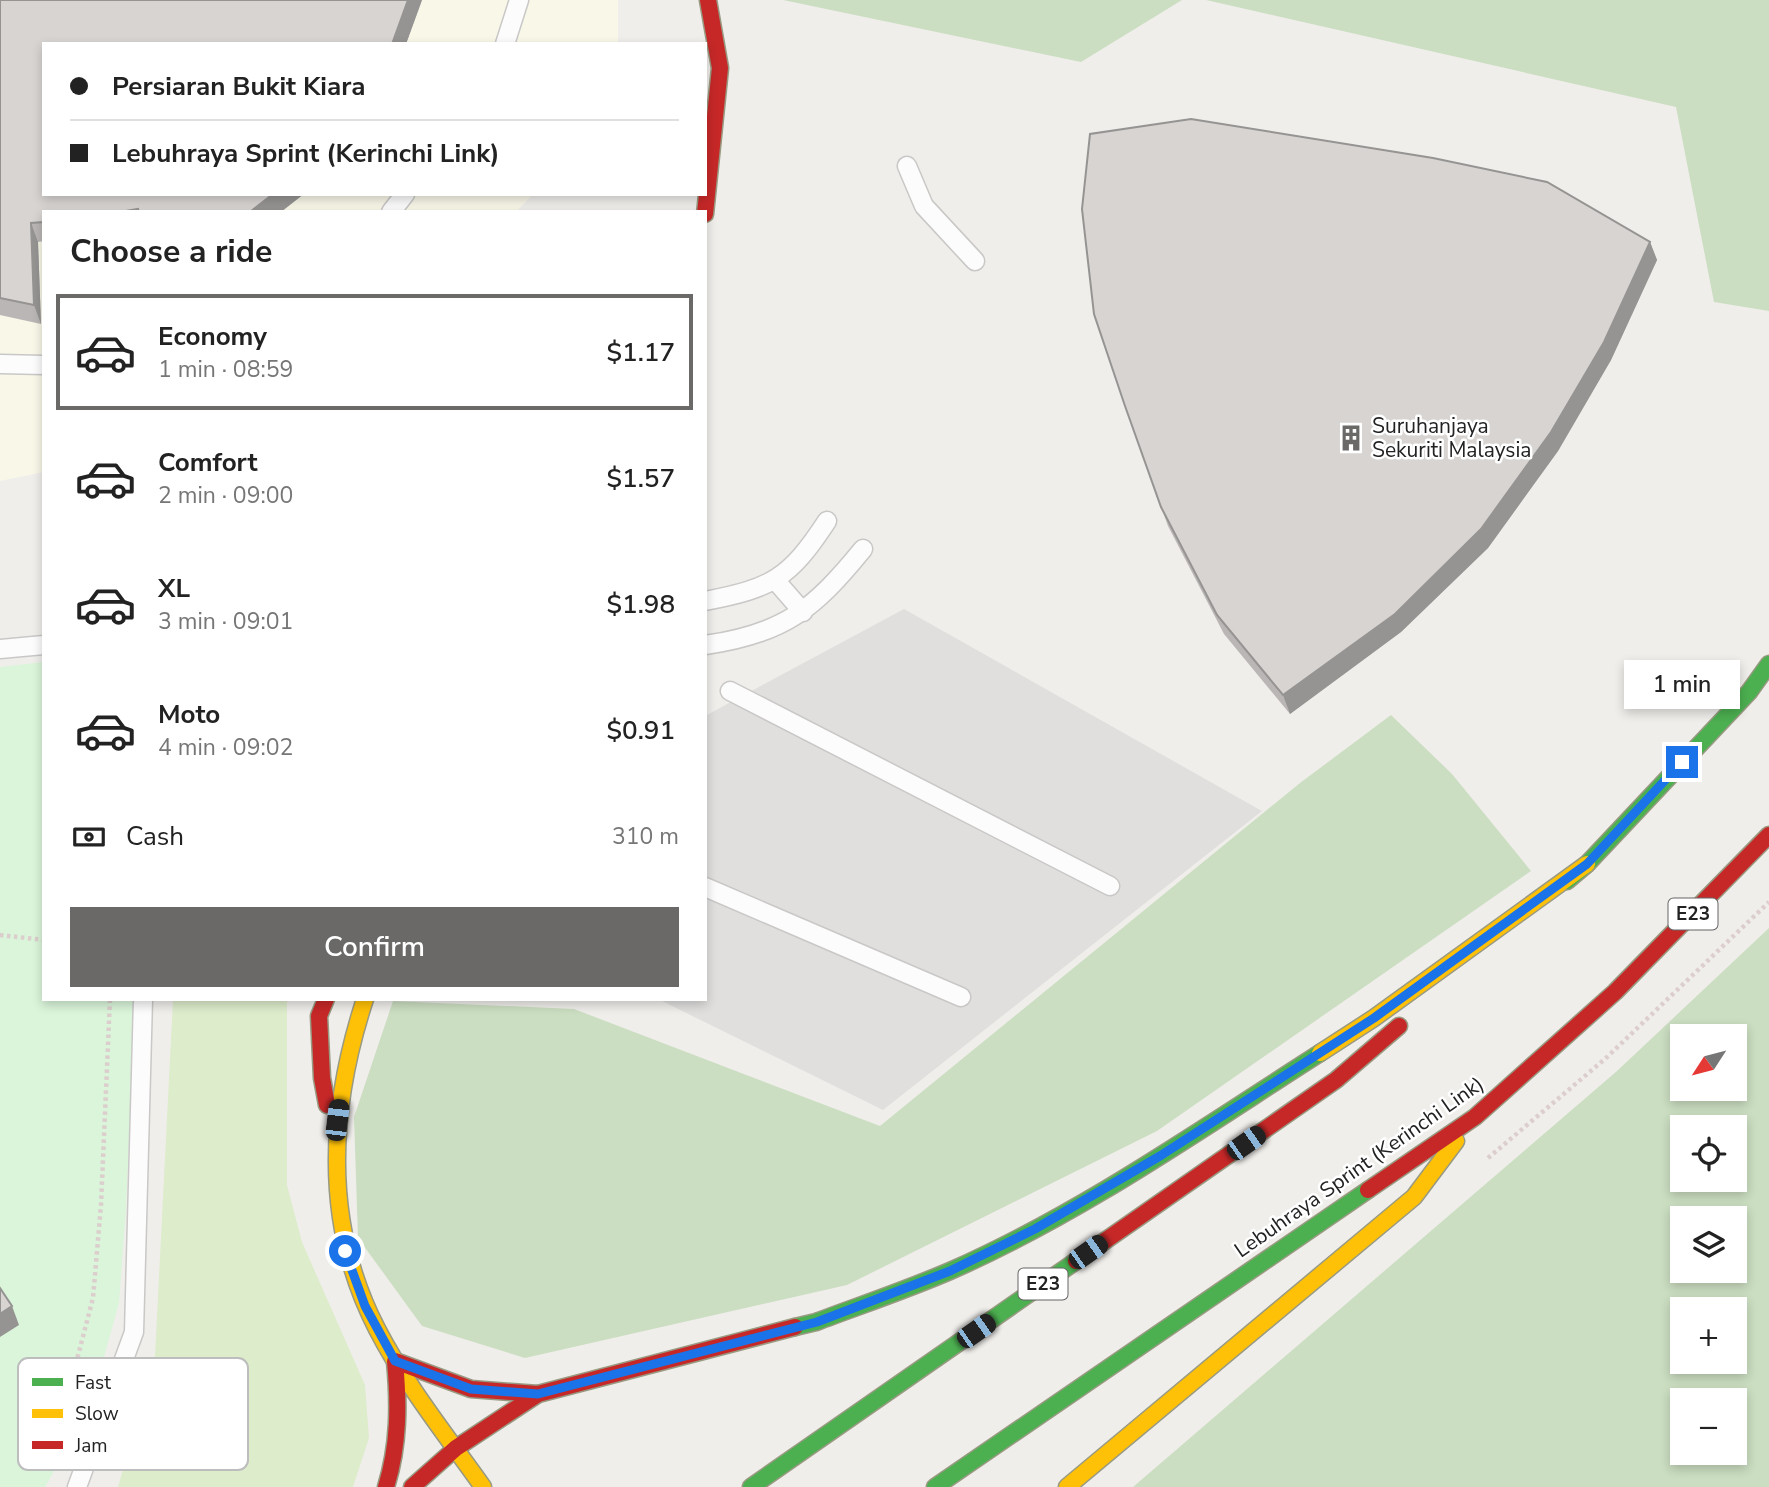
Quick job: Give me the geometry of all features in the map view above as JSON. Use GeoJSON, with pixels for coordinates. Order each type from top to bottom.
{"type":"FeatureCollection","features":[{"type":"Feature","properties":{"kind":"main road"},"geometry":{"type":"LineString","coordinates":[[707,195],[720,68],[708,0]]}},
{"type":"Feature","properties":{"kind":"main road"},"geometry":{"type":"LineString","coordinates":[[1440,990],[1587,864],[1749,692],[1769,664]]}},
{"type":"Feature","properties":{"kind":"main road","name":"Lebuhraya Sprint (Kerinchi Link)"},"geometry":{"type":"LineString","coordinates":[[935,1487],[1475,1117],[1615,992],[1739,869],[1769,835]]}},
{"type":"Feature","properties":{"kind":"main road"},"geometry":{"type":"LineString","coordinates":[[395,1361],[471,1389],[538,1394],[817,1322],[950,1271],[1035,1229],[1160,1156],[1374,1018],[1587,864]]}},
{"type":"Feature","properties":{"kind":"main road"},"geometry":{"type":"LineString","coordinates":[[325,1001],[319,1016],[322,1077],[334,1141],[345,1251],[365,1306],[395,1361],[483,1487]]}},
{"type":"Feature","properties":{"kind":"main road"},"geometry":{"type":"LineString","coordinates":[[334,1141],[342,1078],[364,1001]]}},
{"type":"Feature","properties":{"kind":"main road","name":"E23"},"geometry":{"type":"LineString","coordinates":[[751,1487],[1336,1080],[1409,1017]]}},
{"type":"Feature","properties":{"kind":"main road"},"geometry":{"type":"LineString","coordinates":[[1067,1487],[1414,1197],[1475,1117]]}},
{"type":"Feature","properties":{"kind":"main road"},"geometry":{"type":"LineString","coordinates":[[386,1487],[397,1449],[399,1424],[395,1361]]}},
{"type":"Feature","properties":{"kind":"main road"},"geometry":{"type":"LineString","coordinates":[[412,1487],[456,1448],[538,1394]]}},
{"type":"Feature","properties":{"kind":"lane"},"geometry":{"type":"LineString","coordinates":[[506,42],[519,0]]}},
{"type":"Feature","properties":{"kind":"lane"},"geometry":{"type":"LineString","coordinates":[[907,166],[924,206],[975,261]]}},
{"type":"Feature","properties":{"kind":"lane"},"geometry":{"type":"LineString","coordinates":[[393,210],[403,196]]}},
{"type":"Feature","properties":{"kind":"lane"},"geometry":{"type":"LineString","coordinates":[[0,364],[42,365]]}},
{"type":"Feature","properties":{"kind":"lane"},"geometry":{"type":"LineString","coordinates":[[707,601],[761,588],[776,581],[807,551],[827,522]]}},
{"type":"Feature","properties":{"kind":"lane"},"geometry":{"type":"LineString","coordinates":[[707,645],[736,641],[778,626],[803,612],[834,585],[863,549]]}},
{"type":"Feature","properties":{"kind":"lane"},"geometry":{"type":"LineString","coordinates":[[776,581],[803,612]]}},
{"type":"Feature","properties":{"kind":"lane"},"geometry":{"type":"LineString","coordinates":[[0,649],[42,645]]}},
{"type":"Feature","properties":{"kind":"lane"},"geometry":{"type":"LineString","coordinates":[[730,691],[1110,886]]}},
{"type":"Feature","properties":{"kind":"lane"},"geometry":{"type":"LineString","coordinates":[[707,888],[961,997]]}},
{"type":"Feature","properties":{"kind":"lane"},"geometry":{"type":"LineString","coordinates":[[124,1358],[134,1332],[143,1001]]}},
{"type":"Feature","properties":{"kind":"lane"},"geometry":{"type":"LineString","coordinates":[[76,1487],[82,1470]]}},
{"type":"Feature","properties":{"kind":"path"},"geometry":{"type":"LineString","coordinates":[[0,935],[42,940]]}},
{"type":"Feature","properties":{"kind":"path"},"geometry":{"type":"LineString","coordinates":[[77,1358],[93,1298],[101,1205],[110,1001]]}},
{"type":"Feature","properties":{"kind":"shaded area"},"geometry":{"type":"Polygon","coordinates":[[[0,0],[618,0],[618,42],[42,42],[42,196],[531,196],[518,210],[42,210],[42,472],[0,481],[0,0]]]}},
{"type":"Feature","properties":{"kind":"shaded area"},"geometry":{"type":"Polygon","coordinates":[[[904,609],[1262,811],[883,1110],[662,1001],[707,1001],[707,715],[904,609]]]}},
{"type":"Feature","properties":{"kind":"green space"},"geometry":{"type":"Polygon","coordinates":[[[783,0],[1182,0],[1081,62],[783,0]]]}},
{"type":"Feature","properties":{"kind":"green space"},"geometry":{"type":"Polygon","coordinates":[[[1206,0],[1769,0],[1769,311],[1714,302],[1676,107],[1206,0]]]}},
{"type":"Feature","properties":{"kind":"green space"},"geometry":{"type":"Polygon","coordinates":[[[42,662],[42,1001],[135,1001],[119,1303],[104,1358],[18,1358],[18,1470],[55,1470],[45,1487],[0,1487],[0,667],[42,662]]]}},
{"type":"Feature","properties":{"kind":"green space"},"geometry":{"type":"Polygon","coordinates":[[[1391,715],[1452,774],[1531,871],[1157,1131],[847,1285],[525,1358],[422,1326],[358,1238],[354,1117],[393,1001],[574,1009],[880,1126],[1300,783],[1391,715]]]}},
{"type":"Feature","properties":{"kind":"green space"},"geometry":{"type":"Polygon","coordinates":[[[1769,928],[1769,1487],[1133,1487],[1617,1071],[1769,928]]]}},
{"type":"Feature","properties":{"kind":"green space"},"geometry":{"type":"Polygon","coordinates":[[[173,1001],[287,1001],[287,1185],[302,1242],[365,1385],[369,1438],[353,1487],[118,1487],[123,1470],[248,1470],[248,1358],[155,1356],[173,1001]]]}},
{"type":"Feature","properties":{"kind":"building"},"geometry":{"type":"Polygon","coordinates":[[[0,0],[408,0],[393,42],[42,42],[42,196],[270,196],[253,210],[42,210],[42,222],[31,223],[34,305],[0,298],[0,0]]]}},
{"type":"Feature","properties":{"kind":"building","name":"Suruhanjaya Sekuriti Malaysia"},"geometry":{"type":"Polygon","coordinates":[[[1191,119],[1433,158],[1547,182],[1650,242],[1604,342],[1551,432],[1481,529],[1395,614],[1283,695],[1217,615],[1161,507],[1094,314],[1082,209],[1090,134],[1191,119]]]}},
{"type":"Feature","properties":{"kind":"building"},"geometry":{"type":"Polygon","coordinates":[[[0,1288],[12,1306],[0,1314],[0,1288]]]}},
{"type":"Feature","properties":{"kind":"traffic: fast"},"geometry":{"type":"LineString","coordinates":[[1567,881],[1587,864],[1749,692],[1769,664]]}},
{"type":"Feature","properties":{"kind":"traffic: fast"},"geometry":{"type":"LineString","coordinates":[[795,1327],[816,1322],[933,1278],[1046,1224],[1139,1169],[1320,1053]]}},
{"type":"Feature","properties":{"kind":"traffic: fast"},"geometry":{"type":"LineString","coordinates":[[935,1487],[1368,1190]]}},
{"type":"Feature","properties":{"kind":"traffic: fast"},"geometry":{"type":"LineString","coordinates":[[751,1487],[1076,1261]]}},
{"type":"Feature","properties":{"kind":"traffic: slow"},"geometry":{"type":"LineString","coordinates":[[1320,1053],[1374,1018],[1587,864]]}},
{"type":"Feature","properties":{"kind":"traffic: slow"},"geometry":{"type":"LineString","coordinates":[[364,1001],[353,1040],[338,1124],[337,1166],[347,1248],[359,1289],[388,1350],[427,1410],[483,1487]]}},
{"type":"Feature","properties":{"kind":"traffic: slow"},"geometry":{"type":"LineString","coordinates":[[1067,1487],[1414,1197],[1456,1141]]}},
{"type":"Feature","properties":{"kind":"traffic: jam"},"geometry":{"type":"LineString","coordinates":[[707,195],[720,68],[708,0]]}},
{"type":"Feature","properties":{"kind":"traffic: jam"},"geometry":{"type":"LineString","coordinates":[[705,210],[707,196]]}},
{"type":"Feature","properties":{"kind":"traffic: jam"},"geometry":{"type":"LineString","coordinates":[[1368,1190],[1475,1117],[1615,992],[1769,835]]}},
{"type":"Feature","properties":{"kind":"traffic: jam"},"geometry":{"type":"LineString","coordinates":[[325,1001],[319,1016],[322,1078],[327,1105]]}},
{"type":"Feature","properties":{"kind":"traffic: jam"},"geometry":{"type":"LineString","coordinates":[[1076,1261],[1336,1080],[1399,1026]]}},
{"type":"Feature","properties":{"kind":"traffic: jam"},"geometry":{"type":"LineString","coordinates":[[412,1487],[456,1448],[538,1394],[795,1327]]}},
{"type":"Feature","properties":{"kind":"traffic: jam"},"geometry":{"type":"LineString","coordinates":[[386,1487],[397,1424],[395,1361],[471,1389],[538,1394]]}},
{"type":"Feature","properties":{"kind":"place","name":"Suruhanjaya Sekuriti Malaysia"},"geometry":{"type":"Point","coordinates":[1351,438]}},
{"type":"Feature","properties":{"kind":"route"},"geometry":{"type":"LineString","coordinates":[[345,1251],[365,1306],[395,1361],[471,1389],[538,1394],[817,1322],[950,1271],[1035,1229],[1160,1156],[1353,1032],[1587,864],[1682,762]]}}]}
